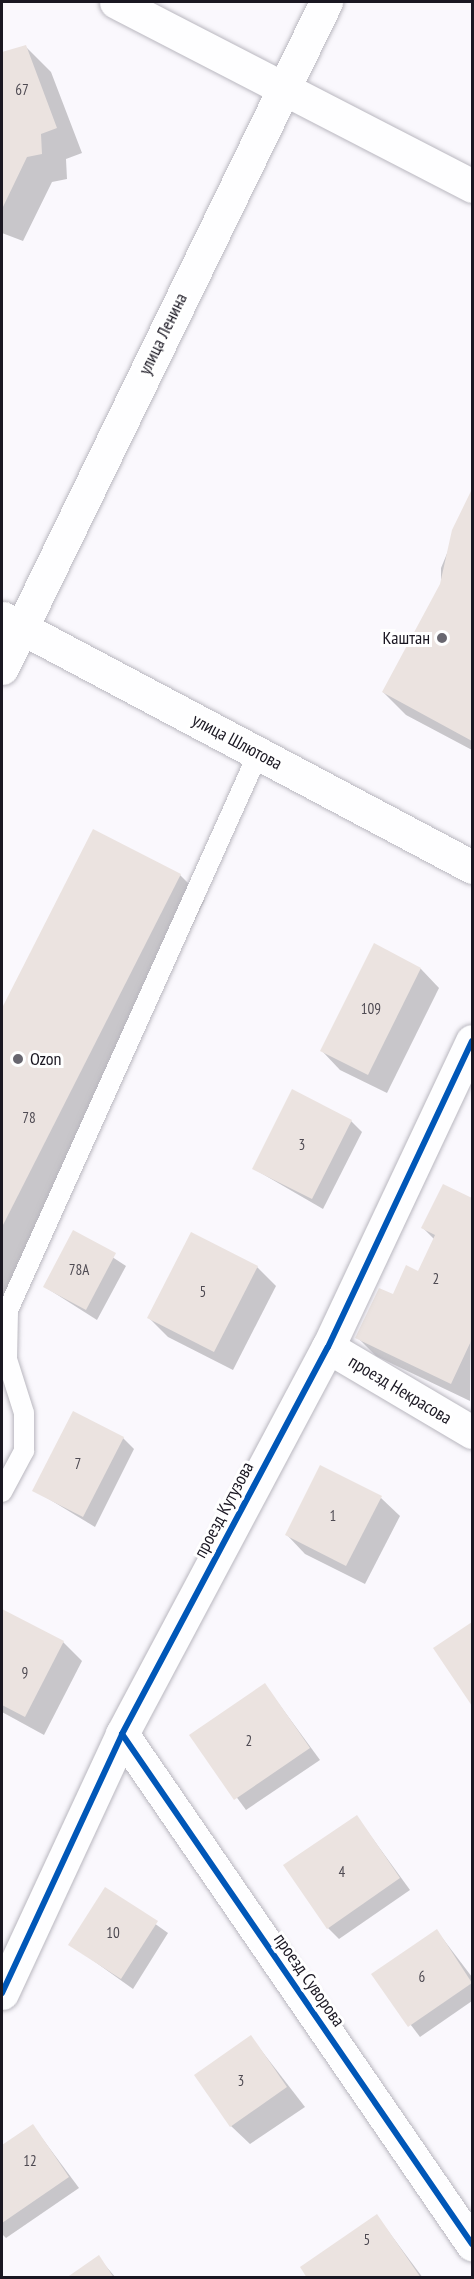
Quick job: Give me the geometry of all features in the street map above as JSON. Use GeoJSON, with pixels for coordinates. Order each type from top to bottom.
{"type":"FeatureCollection","features":[{"type":"Feature","properties":{"kind":"street"},"geometry":{"type":"LineString","coordinates":[[116,2],[472,186]]}},
{"type":"Feature","properties":{"kind":"street","name":"улица Ленина"},"geometry":{"type":"LineString","coordinates":[[2,668],[12,622],[326,2]]}},
{"type":"Feature","properties":{"kind":"street","name":"улица Шлютова"},"geometry":{"type":"LineString","coordinates":[[12,622],[472,867]]}},
{"type":"Feature","properties":{"kind":"street","name":"проезд Кутузова"},"geometry":{"type":"LineString","coordinates":[[2,1993],[122,1734],[328,1347],[472,1041]]}},
{"type":"Feature","properties":{"kind":"street","name":"проезд Некрасова"},"geometry":{"type":"LineString","coordinates":[[328,1347],[472,1432]]}},
{"type":"Feature","properties":{"kind":"street","name":"проезд Суворова"},"geometry":{"type":"LineString","coordinates":[[122,1734],[472,2244]]}},
{"type":"Feature","properties":{"kind":"lane"},"geometry":{"type":"LineString","coordinates":[[2,1492],[24,1451],[24,1413],[7,1359],[8,1310],[258,754]]}},
{"type":"Feature","properties":{"kind":"building"},"geometry":{"type":"Polygon","coordinates":[[[26,45],[57,128],[41,134],[42,154],[27,157],[2,209],[2,52],[26,45]]]}},
{"type":"Feature","properties":{"kind":"building","name":"Каштан"},"geometry":{"type":"Polygon","coordinates":[[[472,489],[472,741],[382,692],[440,584],[452,530],[472,489]]]}},
{"type":"Feature","properties":{"kind":"building"},"geometry":{"type":"Polygon","coordinates":[[[93,829],[181,874],[2,1227],[2,1008],[93,829]]]}},
{"type":"Feature","properties":{"kind":"building"},"geometry":{"type":"Polygon","coordinates":[[[374,943],[421,968],[368,1075],[320,1051],[374,943]]]}},
{"type":"Feature","properties":{"kind":"building"},"geometry":{"type":"Polygon","coordinates":[[[292,1089],[352,1120],[312,1199],[252,1169],[292,1089]]]}},
{"type":"Feature","properties":{"kind":"building"},"geometry":{"type":"Polygon","coordinates":[[[443,1184],[472,1198],[472,1339],[451,1384],[355,1338],[379,1288],[393,1294],[406,1265],[418,1271],[435,1235],[421,1228],[443,1184]]]}},
{"type":"Feature","properties":{"kind":"building"},"geometry":{"type":"Polygon","coordinates":[[[73,1230],[116,1253],[86,1310],[43,1287],[73,1230]]]}},
{"type":"Feature","properties":{"kind":"building"},"geometry":{"type":"Polygon","coordinates":[[[191,1232],[258,1266],[214,1352],[147,1318],[191,1232]]]}},
{"type":"Feature","properties":{"kind":"building"},"geometry":{"type":"Polygon","coordinates":[[[73,1411],[124,1437],[83,1517],[32,1491],[73,1411]]]}},
{"type":"Feature","properties":{"kind":"building"},"geometry":{"type":"Polygon","coordinates":[[[320,1465],[382,1496],[346,1566],[285,1535],[320,1465]]]}},
{"type":"Feature","properties":{"kind":"building"},"geometry":{"type":"Polygon","coordinates":[[[2,1609],[64,1641],[25,1717],[2,1705],[2,1609]]]}},
{"type":"Feature","properties":{"kind":"building"},"geometry":{"type":"Polygon","coordinates":[[[472,1622],[472,1706],[433,1648],[472,1622]]]}},
{"type":"Feature","properties":{"kind":"building"},"geometry":{"type":"Polygon","coordinates":[[[265,1683],[310,1748],[234,1800],[189,1735],[265,1683]]]}},
{"type":"Feature","properties":{"kind":"building"},"geometry":{"type":"Polygon","coordinates":[[[357,1815],[400,1878],[327,1929],[283,1865],[357,1815]]]}},
{"type":"Feature","properties":{"kind":"building"},"geometry":{"type":"Polygon","coordinates":[[[105,1887],[158,1921],[121,1979],[68,1945],[105,1887]]]}},
{"type":"Feature","properties":{"kind":"building"},"geometry":{"type":"Polygon","coordinates":[[[437,1929],[472,1983],[408,2027],[371,1974],[437,1929]]]}},
{"type":"Feature","properties":{"kind":"building"},"geometry":{"type":"Polygon","coordinates":[[[251,2035],[287,2087],[230,2127],[194,2075],[251,2035]]]}},
{"type":"Feature","properties":{"kind":"building"},"geometry":{"type":"Polygon","coordinates":[[[33,2124],[69,2177],[2,2223],[2,2145],[33,2124]]]}},
{"type":"Feature","properties":{"kind":"building"},"geometry":{"type":"Polygon","coordinates":[[[377,2214],[421,2278],[307,2278],[300,2267],[377,2214]]]}},
{"type":"Feature","properties":{"kind":"building"},"geometry":{"type":"Polygon","coordinates":[[[99,2255],[114,2278],[66,2278],[99,2255]]]}},
{"type":"Feature","properties":{"kind":"cycle path"},"geometry":{"type":"LineString","coordinates":[[2,1993],[122,1734],[328,1347],[472,1041]]}},
{"type":"Feature","properties":{"kind":"cycle path"},"geometry":{"type":"LineString","coordinates":[[122,1734],[472,2244]]}},
{"type":"Feature","properties":{"kind":"place","name":"Каштан"},"geometry":{"type":"Point","coordinates":[442,638]}},
{"type":"Feature","properties":{"kind":"place","name":"Ozon"},"geometry":{"type":"Point","coordinates":[18,1059]}}]}
